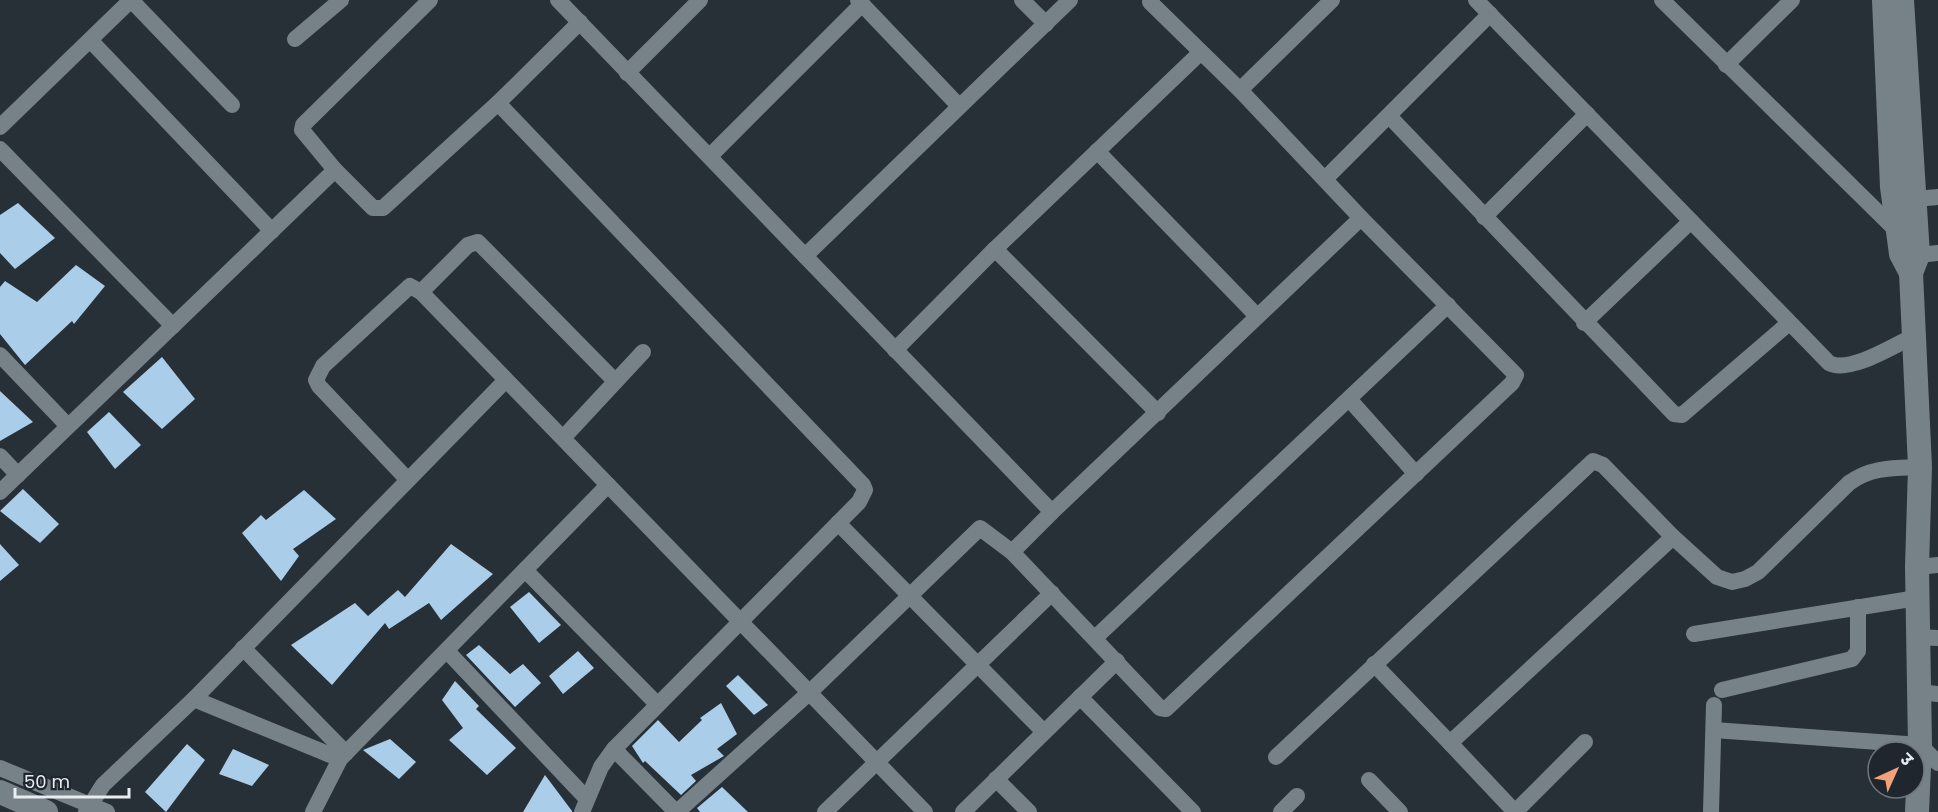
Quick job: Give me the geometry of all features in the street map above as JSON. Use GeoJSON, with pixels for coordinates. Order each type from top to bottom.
{"type":"FeatureCollection","features":[{"type":"Feature","properties":{"kind":"street"},"geometry":{"type":"LineString","coordinates":[[0,127],[131,0],[232,105]]}},
{"type":"Feature","properties":{"kind":"street"},"geometry":{"type":"LineString","coordinates":[[295,39],[341,0]]}},
{"type":"Feature","properties":{"kind":"street"},"geometry":{"type":"LineString","coordinates":[[430,0],[303,125],[302,130],[335,170],[373,208],[383,208],[498,103],[580,22]]}},
{"type":"Feature","properties":{"kind":"street"},"geometry":{"type":"LineString","coordinates":[[558,0],[1052,512]]}},
{"type":"Feature","properties":{"kind":"street"},"geometry":{"type":"LineString","coordinates":[[627,73],[700,0]]}},
{"type":"Feature","properties":{"kind":"street"},"geometry":{"type":"LineString","coordinates":[[1022,0],[1046,24]]}},
{"type":"Feature","properties":{"kind":"street"},"geometry":{"type":"LineString","coordinates":[[805,256],[1070,0]]}},
{"type":"Feature","properties":{"kind":"street"},"geometry":{"type":"LineString","coordinates":[[1239,90],[1332,0]]}},
{"type":"Feature","properties":{"kind":"street"},"geometry":{"type":"LineString","coordinates":[[1476,0],[1789,323],[1836,367],[1858,362],[1914,336]]}},
{"type":"Feature","properties":{"kind":"street"},"geometry":{"type":"LineString","coordinates":[[1662,0],[1897,231]]}},
{"type":"Feature","properties":{"kind":"street"},"geometry":{"type":"LineString","coordinates":[[1726,65],[1792,0]]}},
{"type":"Feature","properties":{"kind":"street"},"geometry":{"type":"LineString","coordinates":[[1884,0],[1892,187],[1897,231],[1901,254],[1922,260]]}},
{"type":"Feature","properties":{"kind":"street"},"geometry":{"type":"LineString","coordinates":[[1902,0],[1927,198],[1914,336],[1927,566],[1917,598],[1928,638],[1929,693],[1921,740]]}},
{"type":"Feature","properties":{"kind":"street"},"geometry":{"type":"LineString","coordinates":[[614,749],[676,812],[810,692],[976,530],[987,530],[1012,552],[1160,708],[1170,706],[1516,378],[1514,370],[1361,218],[1150,1]]}},
{"type":"Feature","properties":{"kind":"street"},"geometry":{"type":"LineString","coordinates":[[710,156],[860,2],[959,106]]}},
{"type":"Feature","properties":{"kind":"street"},"geometry":{"type":"LineString","coordinates":[[1325,179],[1390,117],[1490,14]]}},
{"type":"Feature","properties":{"kind":"street"},"geometry":{"type":"LineString","coordinates":[[90,40],[272,231]]}},
{"type":"Feature","properties":{"kind":"street"},"geometry":{"type":"LineString","coordinates":[[895,350],[995,249],[1200,54]]}},
{"type":"Feature","properties":{"kind":"street"},"geometry":{"type":"LineString","coordinates":[[447,651],[584,806],[601,767],[614,749],[863,497],[863,485],[498,103]]}},
{"type":"Feature","properties":{"kind":"street"},"geometry":{"type":"LineString","coordinates":[[1484,217],[1587,114]]}},
{"type":"Feature","properties":{"kind":"street"},"geometry":{"type":"LineString","coordinates":[[1390,117],[1584,323],[1678,416],[1682,416],[1789,323]]}},
{"type":"Feature","properties":{"kind":"street"},"geometry":{"type":"LineString","coordinates":[[0,149],[173,326]]}},
{"type":"Feature","properties":{"kind":"street"},"geometry":{"type":"LineString","coordinates":[[1097,151],[1257,316]]}},
{"type":"Feature","properties":{"kind":"street"},"geometry":{"type":"LineString","coordinates":[[0,492],[335,170]]}},
{"type":"Feature","properties":{"kind":"street"},"geometry":{"type":"LineString","coordinates":[[1012,552],[1361,218]]}},
{"type":"Feature","properties":{"kind":"street"},"geometry":{"type":"LineString","coordinates":[[1584,323],[1691,221]]}},
{"type":"Feature","properties":{"kind":"street"},"geometry":{"type":"LineString","coordinates":[[422,292],[468,245],[478,242],[615,381]]}},
{"type":"Feature","properties":{"kind":"street"},"geometry":{"type":"LineString","coordinates":[[995,249],[1158,413]]}},
{"type":"Feature","properties":{"kind":"street"},"geometry":{"type":"LineString","coordinates":[[407,479],[319,386],[316,380],[323,366],[407,288],[414,287],[422,292],[925,812]]}},
{"type":"Feature","properties":{"kind":"street"},"geometry":{"type":"LineString","coordinates":[[1095,638],[1448,305]]}},
{"type":"Feature","properties":{"kind":"street"},"geometry":{"type":"LineString","coordinates":[[563,438],[643,352]]}},
{"type":"Feature","properties":{"kind":"street"},"geometry":{"type":"LineString","coordinates":[[0,355],[68,426]]}},
{"type":"Feature","properties":{"kind":"street"},"geometry":{"type":"LineString","coordinates":[[88,808],[103,785],[194,699],[506,380]]}},
{"type":"Feature","properties":{"kind":"street"},"geometry":{"type":"LineString","coordinates":[[1349,399],[1416,474]]}},
{"type":"Feature","properties":{"kind":"street"},"geometry":{"type":"LineString","coordinates":[[0,456],[18,475]]}},
{"type":"Feature","properties":{"kind":"street"},"geometry":{"type":"LineString","coordinates":[[1276,756],[1593,462],[1603,465],[1673,537],[1717,577],[1732,582],[1745,579],[1758,572],[1849,483],[1862,474],[1873,470],[1920,467]]}},
{"type":"Feature","properties":{"kind":"street"},"geometry":{"type":"LineString","coordinates":[[313,812],[343,756],[608,484]]}},
{"type":"Feature","properties":{"kind":"street"},"geometry":{"type":"LineString","coordinates":[[838,523],[1044,732]]}},
{"type":"Feature","properties":{"kind":"street"},"geometry":{"type":"LineString","coordinates":[[1450,744],[1673,537]]}},
{"type":"Feature","properties":{"kind":"street"},"geometry":{"type":"LineString","coordinates":[[525,570],[657,705]]}},
{"type":"Feature","properties":{"kind":"street"},"geometry":{"type":"LineString","coordinates":[[825,812],[1052,593]]}},
{"type":"Feature","properties":{"kind":"street"},"geometry":{"type":"LineString","coordinates":[[1694,634],[1917,598]]}},
{"type":"Feature","properties":{"kind":"street"},"geometry":{"type":"LineString","coordinates":[[1711,812],[1714,730],[1718,697],[1852,660],[1858,651],[1858,607]]}},
{"type":"Feature","properties":{"kind":"street"},"geometry":{"type":"LineString","coordinates":[[243,648],[343,756]]}},
{"type":"Feature","properties":{"kind":"street"},"geometry":{"type":"LineString","coordinates":[[963,812],[1117,661]]}},
{"type":"Feature","properties":{"kind":"street"},"geometry":{"type":"LineString","coordinates":[[1374,664],[1515,812],[1585,742]]}},
{"type":"Feature","properties":{"kind":"street"},"geometry":{"type":"LineString","coordinates":[[1080,697],[1193,812]]}},
{"type":"Feature","properties":{"kind":"street"},"geometry":{"type":"LineString","coordinates":[[194,699],[343,756]]}},
{"type":"Feature","properties":{"kind":"street"},"geometry":{"type":"LineString","coordinates":[[1714,730],[1866,741]]}},
{"type":"Feature","properties":{"kind":"street"},"geometry":{"type":"LineString","coordinates":[[1926,751],[1938,763]]}},
{"type":"Feature","properties":{"kind":"street"},"geometry":{"type":"LineString","coordinates":[[0,768],[88,808],[107,812]]}},
{"type":"Feature","properties":{"kind":"street"},"geometry":{"type":"LineString","coordinates":[[996,779],[1029,812]]}},
{"type":"Feature","properties":{"kind":"street"},"geometry":{"type":"LineString","coordinates":[[1370,780],[1400,812]]}},
{"type":"Feature","properties":{"kind":"street"},"geometry":{"type":"LineString","coordinates":[[0,792],[46,812]]}},
{"type":"Feature","properties":{"kind":"street"},"geometry":{"type":"LineString","coordinates":[[1281,812],[1297,796]]}},
{"type":"Feature","properties":{"kind":"building"},"geometry":{"type":"Polygon","coordinates":[[[18,203],[55,238],[15,269],[0,253],[0,215],[18,203]]]}},
{"type":"Feature","properties":{"kind":"building"},"geometry":{"type":"Polygon","coordinates":[[[76,265],[105,286],[74,324],[72,321],[25,365],[0,334],[0,287],[5,281],[37,302],[76,265]]]}},
{"type":"Feature","properties":{"kind":"building"},"geometry":{"type":"Polygon","coordinates":[[[162,357],[195,399],[162,429],[123,392],[162,357]]]}},
{"type":"Feature","properties":{"kind":"building"},"geometry":{"type":"Polygon","coordinates":[[[0,391],[33,422],[0,441],[0,391]]]}},
{"type":"Feature","properties":{"kind":"building"},"geometry":{"type":"Polygon","coordinates":[[[109,412],[141,445],[115,469],[87,432],[109,412]]]}},
{"type":"Feature","properties":{"kind":"building"},"geometry":{"type":"Polygon","coordinates":[[[23,489],[59,524],[40,543],[0,511],[23,489]]]}},
{"type":"Feature","properties":{"kind":"building"},"geometry":{"type":"Polygon","coordinates":[[[304,490],[336,519],[293,549],[299,556],[281,581],[242,533],[261,515],[266,520],[304,490]]]}},
{"type":"Feature","properties":{"kind":"building"},"geometry":{"type":"Polygon","coordinates":[[[0,544],[19,565],[0,581],[0,544]]]}},
{"type":"Feature","properties":{"kind":"building"},"geometry":{"type":"Polygon","coordinates":[[[451,544],[493,574],[441,620],[429,603],[389,629],[385,623],[332,685],[291,645],[355,603],[368,616],[398,590],[405,597],[451,544]]]}},
{"type":"Feature","properties":{"kind":"building"},"geometry":{"type":"Polygon","coordinates":[[[529,592],[561,625],[539,643],[510,607],[529,592]]]}},
{"type":"Feature","properties":{"kind":"building"},"geometry":{"type":"Polygon","coordinates":[[[479,645],[510,674],[523,664],[541,683],[515,707],[466,655],[479,645]]]}},
{"type":"Feature","properties":{"kind":"building"},"geometry":{"type":"Polygon","coordinates":[[[578,651],[594,668],[563,694],[549,676],[578,651]]]}},
{"type":"Feature","properties":{"kind":"building"},"geometry":{"type":"Polygon","coordinates":[[[738,675],[768,705],[754,715],[726,686],[738,675]]]}},
{"type":"Feature","properties":{"kind":"building"},"geometry":{"type":"Polygon","coordinates":[[[455,681],[479,706],[476,709],[516,748],[487,775],[449,740],[463,728],[442,700],[455,681]]]}},
{"type":"Feature","properties":{"kind":"building"},"geometry":{"type":"Polygon","coordinates":[[[721,703],[737,734],[717,749],[724,756],[691,775],[696,781],[681,795],[645,761],[643,763],[632,746],[658,720],[679,742],[702,720],[700,718],[721,703]]]}},
{"type":"Feature","properties":{"kind":"building"},"geometry":{"type":"Polygon","coordinates":[[[390,739],[416,762],[399,779],[363,750],[390,739]]]}},
{"type":"Feature","properties":{"kind":"building"},"geometry":{"type":"Polygon","coordinates":[[[187,744],[205,760],[166,812],[145,792],[187,744]]]}},
{"type":"Feature","properties":{"kind":"building"},"geometry":{"type":"Polygon","coordinates":[[[233,749],[269,765],[252,786],[219,774],[233,749]]]}},
{"type":"Feature","properties":{"kind":"building"},"geometry":{"type":"Polygon","coordinates":[[[545,775],[572,811],[572,812],[523,812],[545,775]]]}},
{"type":"Feature","properties":{"kind":"building"},"geometry":{"type":"Polygon","coordinates":[[[722,787],[748,812],[700,812],[697,808],[722,787]]]}}]}
